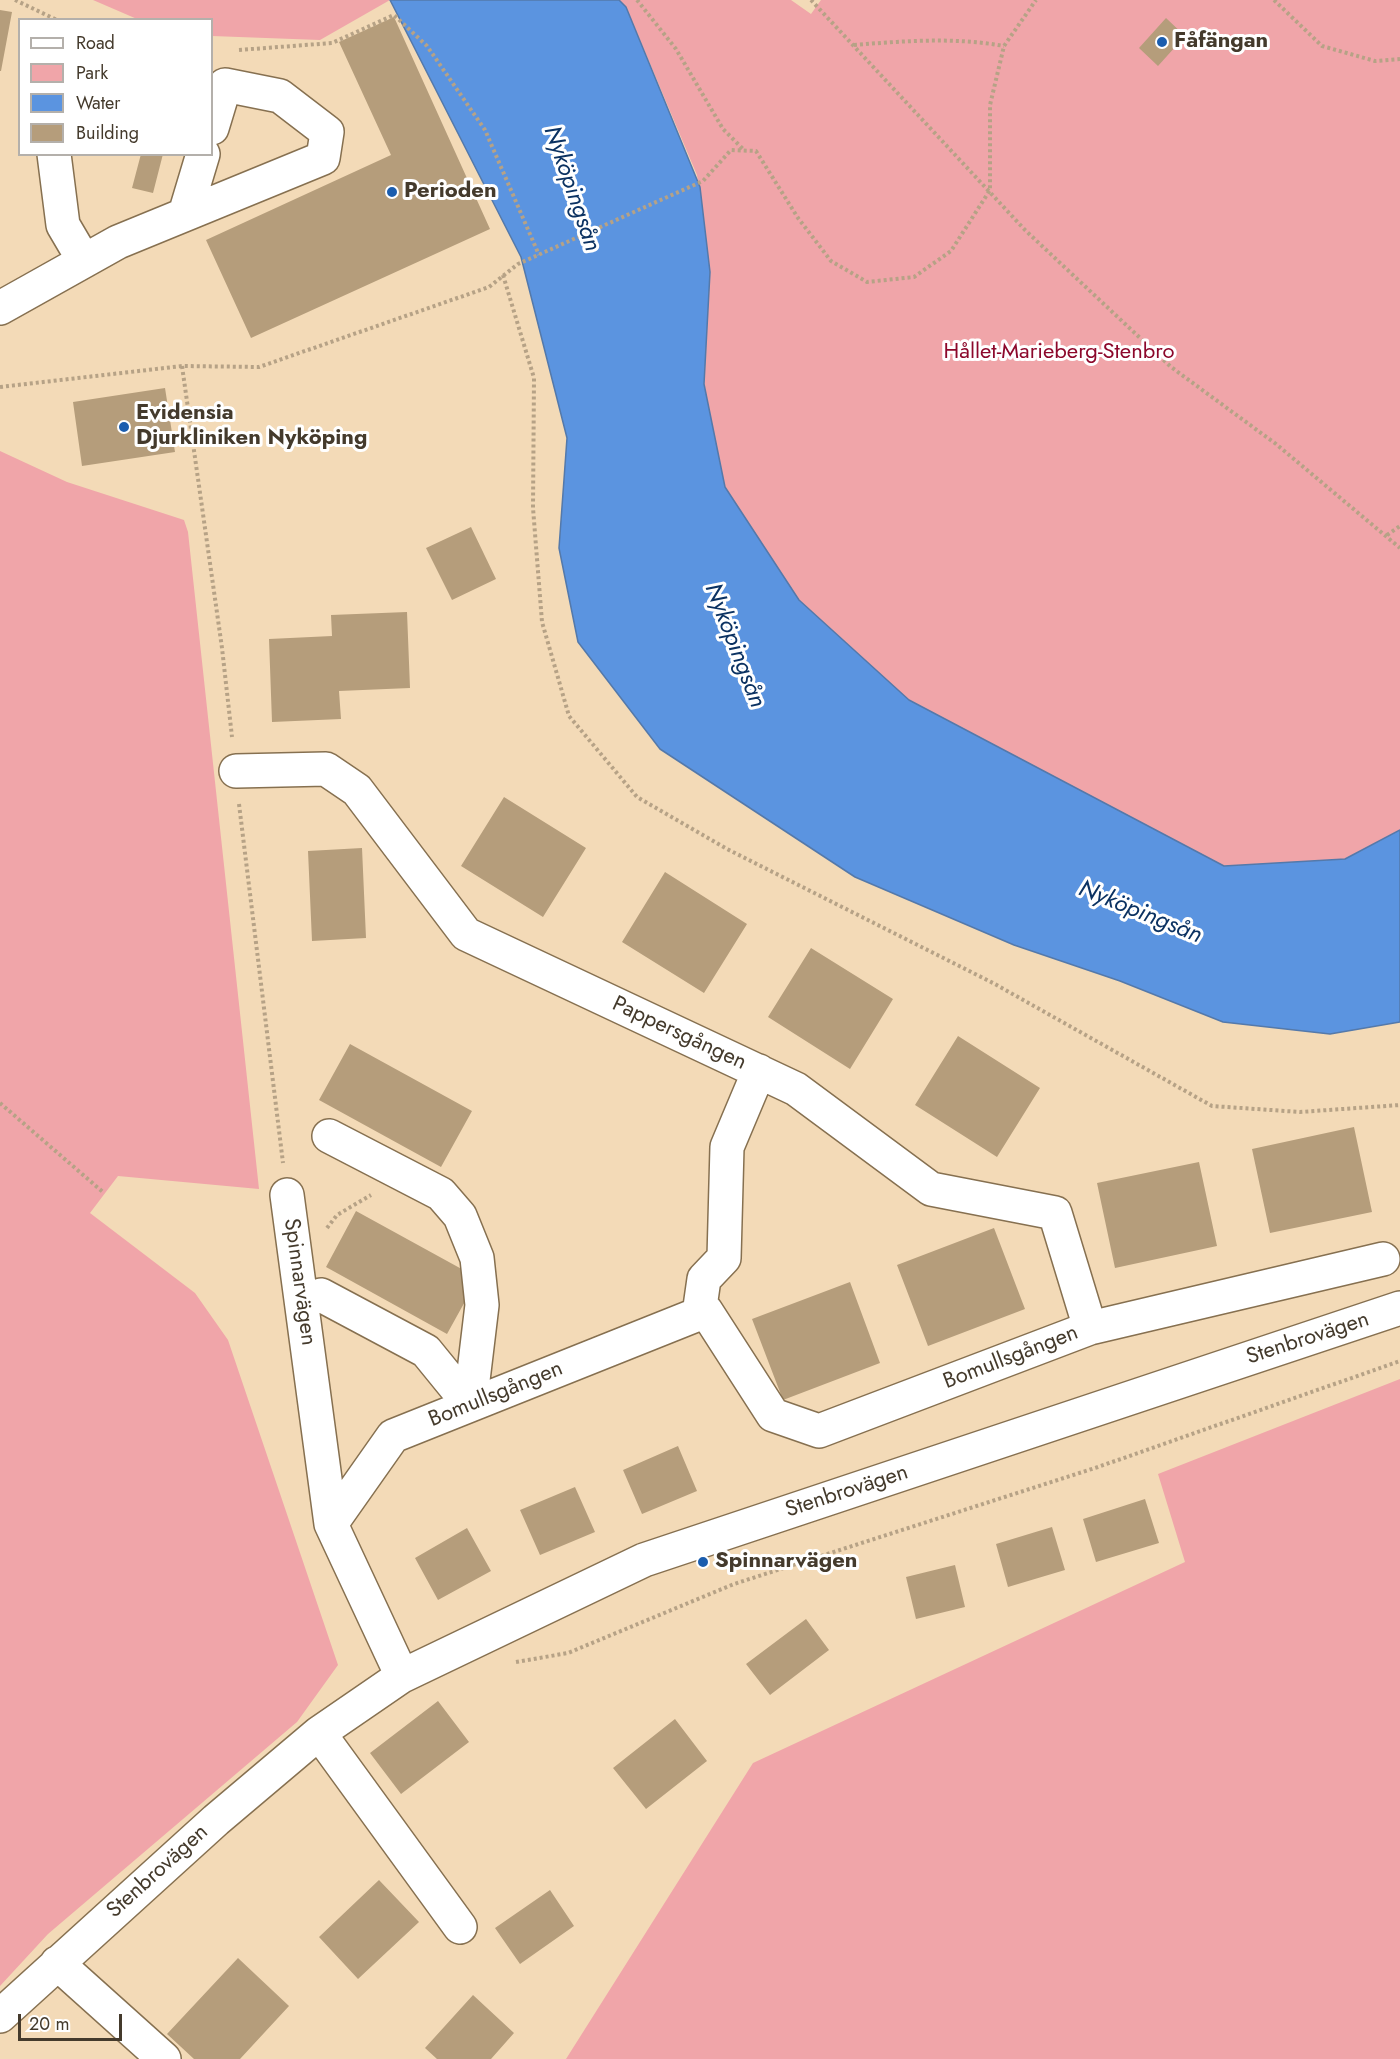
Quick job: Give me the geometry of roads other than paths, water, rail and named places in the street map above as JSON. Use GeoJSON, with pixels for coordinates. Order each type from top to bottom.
{"type":"FeatureCollection","features":[{"type":"Feature","properties":{"kind":"street"},"geometry":{"type":"LineString","coordinates":[[0,308],[83,259],[118,242],[323,158],[327,132],[280,96],[225,85],[213,125]]}},
{"type":"Feature","properties":{"kind":"street"},"geometry":{"type":"LineString","coordinates":[[54,156],[63,225],[83,259]]}},
{"type":"Feature","properties":{"kind":"street"},"geometry":{"type":"LineString","coordinates":[[186,213],[202,156]]}},
{"type":"Feature","properties":{"kind":"street","name":"Pappersgången"},"geometry":{"type":"LineString","coordinates":[[236,771],[326,769],[357,790],[466,934],[796,1089],[932,1189],[1055,1213],[1090,1328]]}},
{"type":"Feature","properties":{"kind":"street"},"geometry":{"type":"LineString","coordinates":[[699,1314],[704,1279],[724,1258],[727,1147],[759,1071]]}},
{"type":"Feature","properties":{"kind":"street"},"geometry":{"type":"LineString","coordinates":[[329,1136],[441,1194],[460,1216],[477,1258],[482,1305],[470,1405]]}},
{"type":"Feature","properties":{"kind":"street","name":"Spinnarvägen"},"geometry":{"type":"LineString","coordinates":[[287,1196],[331,1524],[402,1676]]}},
{"type":"Feature","properties":{"kind":"street","name":"Bomullsgången"},"geometry":{"type":"LineString","coordinates":[[331,1524],[393,1436],[706,1311],[773,1415],[819,1431],[1090,1328],[1383,1259]]}},
{"type":"Feature","properties":{"kind":"street"},"geometry":{"type":"LineString","coordinates":[[321,1295],[426,1351],[470,1405]]}},
{"type":"Feature","properties":{"kind":"street","name":"Stenbrovägen"},"geometry":{"type":"LineString","coordinates":[[0,2016],[216,1820],[319,1733],[402,1676],[644,1560],[1400,1308]]}},
{"type":"Feature","properties":{"kind":"street"},"geometry":{"type":"LineString","coordinates":[[319,1733],[460,1927]]}},
{"type":"Feature","properties":{"kind":"street"},"geometry":{"type":"LineString","coordinates":[[57,1963],[164,2059]]}},
{"type":"Feature","properties":{"kind":"water","name":"Nyköpingsån"},"geometry":{"type":"Polygon","coordinates":[[[390,0],[619,0],[626,7],[700,187],[710,272],[704,384],[725,487],[799,600],[909,700],[1224,866],[1345,859],[1400,830],[1400,1022],[1330,1034],[1223,1022],[1120,981],[1014,945],[855,877],[660,749],[578,642],[559,548],[567,438],[521,257],[390,0]]]}},
{"type":"Feature","properties":{"kind":"place","name":"Fåfängan"},"geometry":{"type":"Point","coordinates":[1162,42]}},
{"type":"Feature","properties":{"kind":"place","name":"Perioden"},"geometry":{"type":"Point","coordinates":[392,192]}},
{"type":"Feature","properties":{"kind":"place","name":"Evidensia Djurkliniken Nyköping"},"geometry":{"type":"Point","coordinates":[124,427]}},
{"type":"Feature","properties":{"kind":"place","name":"Spinnarvägen"},"geometry":{"type":"Point","coordinates":[703,1562]}},
{"type":"Feature","properties":{"kind":"park label","name":"Hållet-Marieberg-Stenbro"},"geometry":{"type":"Point","coordinates":[1059,353]}}]}
